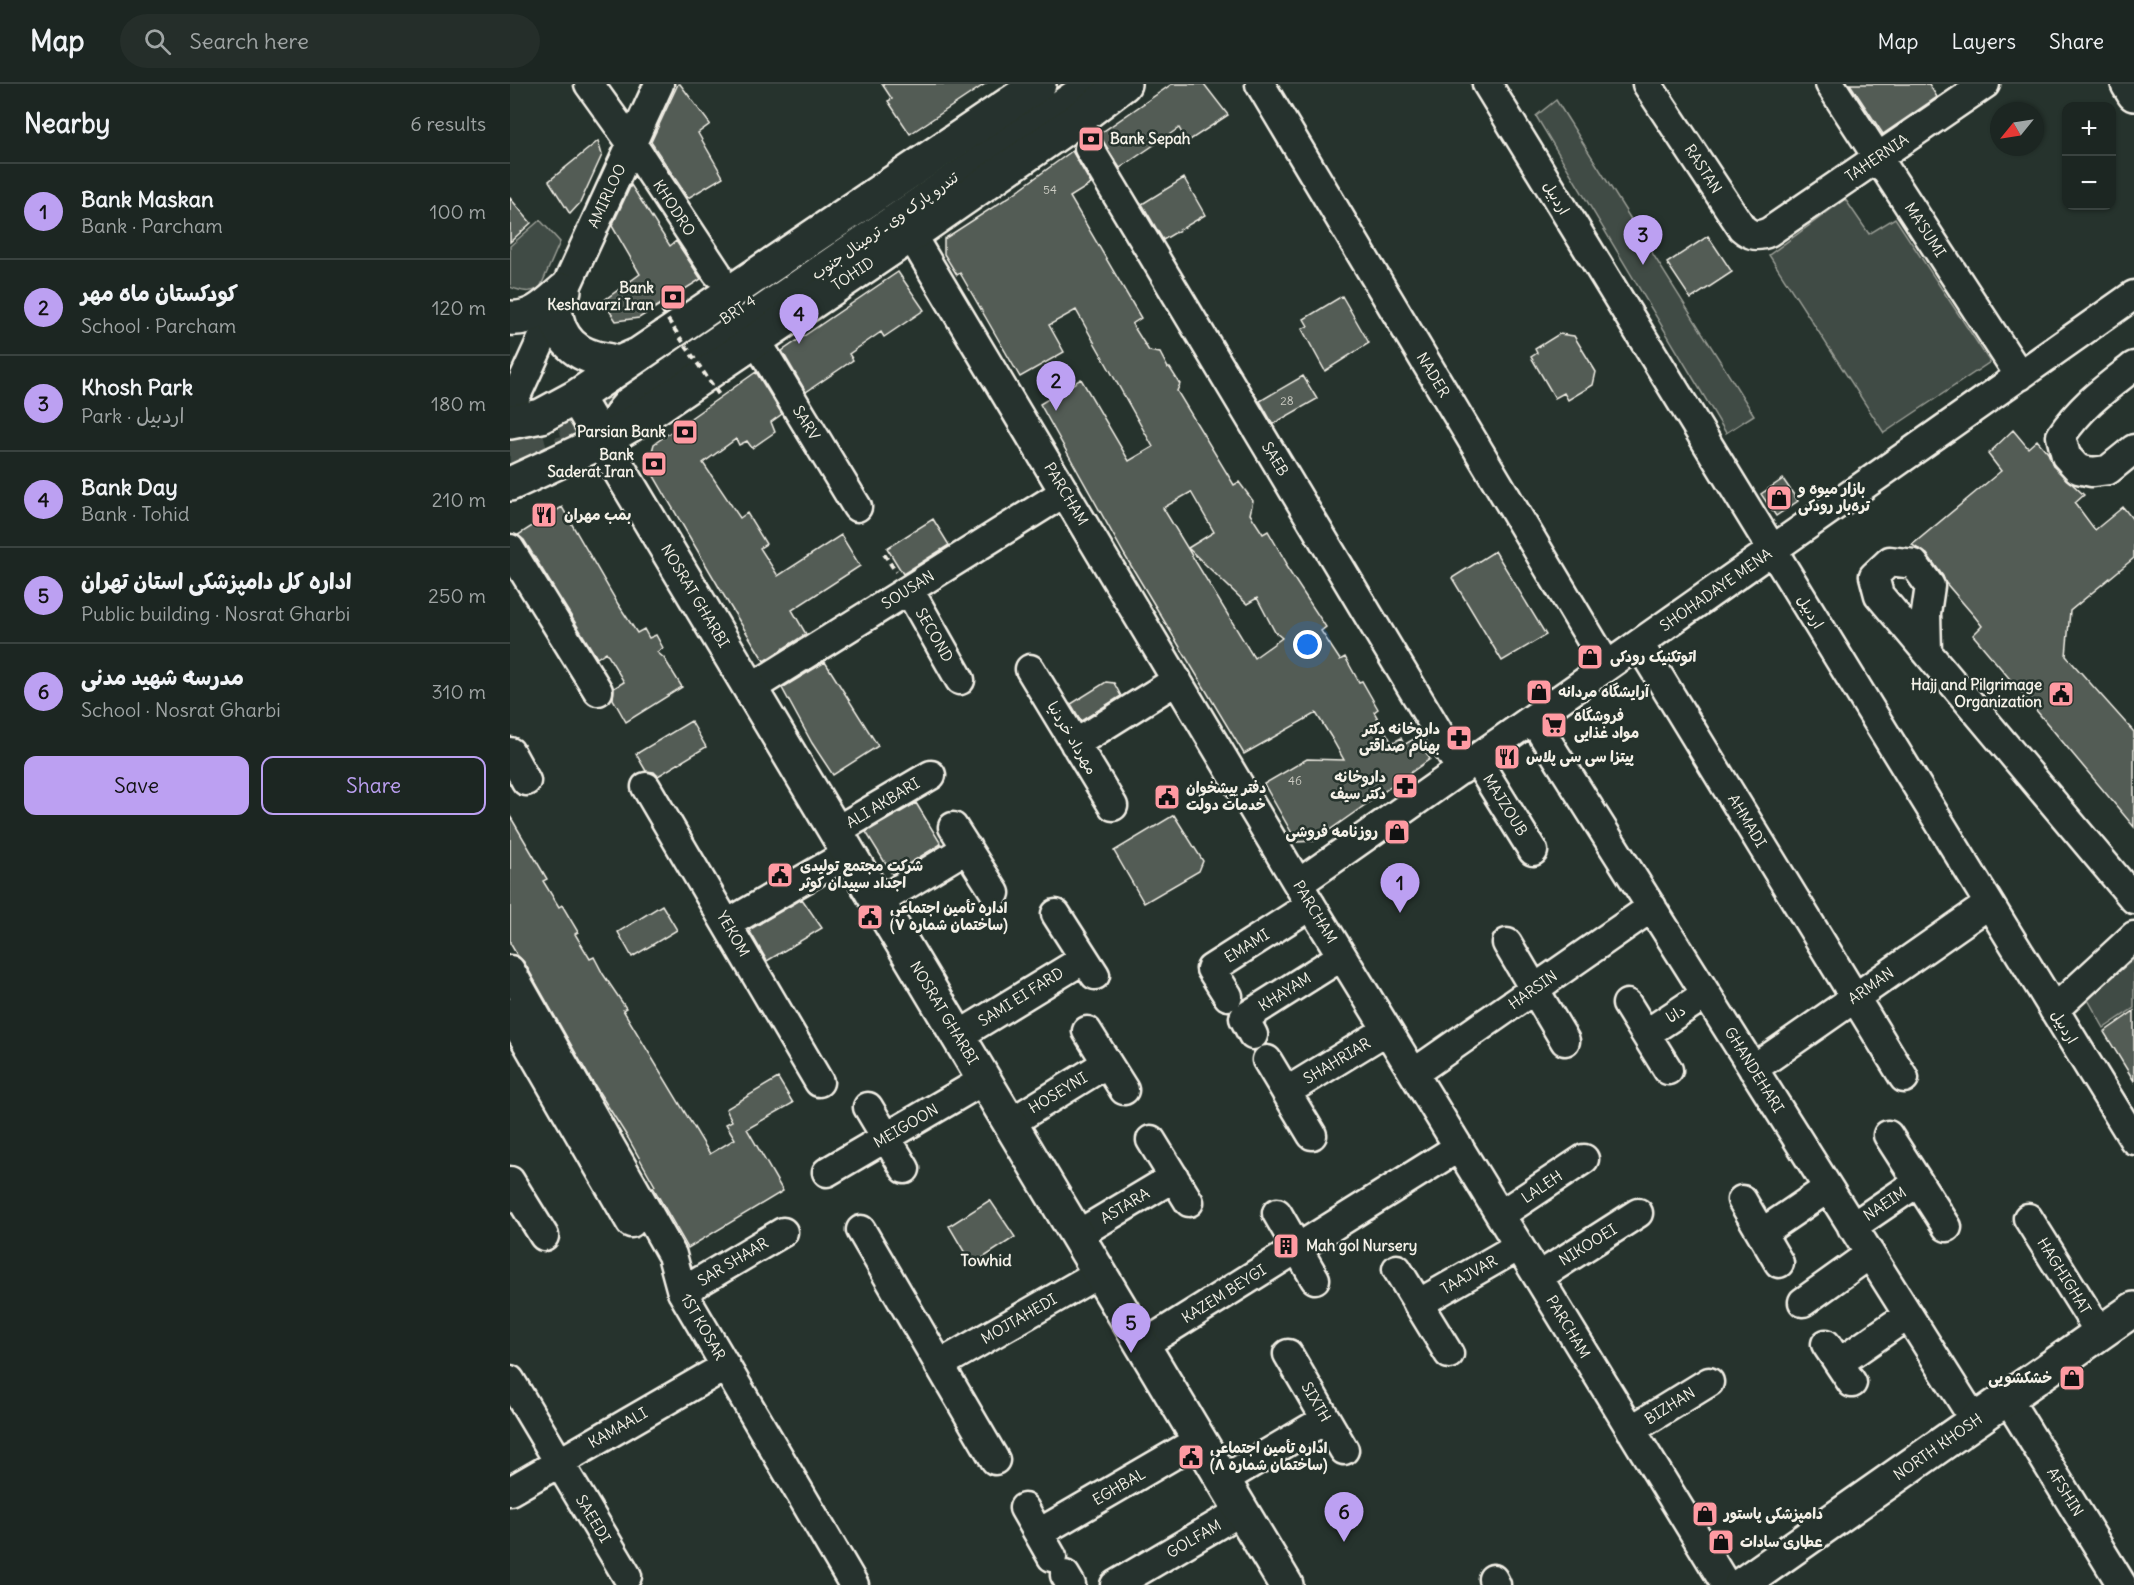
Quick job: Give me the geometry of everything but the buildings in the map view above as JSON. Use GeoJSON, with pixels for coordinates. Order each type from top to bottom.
{"type":"FeatureCollection","features":[{"type":"Feature","properties":{"kind":"main road"},"geometry":{"type":"LineString","coordinates":[[510,422],[541,416],[576,397],[1039,84]]}},
{"type":"Feature","properties":{"kind":"main road","name":"TOHID"},"geometry":{"type":"LineString","coordinates":[[510,484],[603,441],[632,424],[912,234],[1074,122],[1124,84]]}},
{"type":"Feature","properties":{"kind":"main road"},"geometry":{"type":"LineString","coordinates":[[2128,84],[2134,94]]}},
{"type":"Feature","properties":{"kind":"main road"},"geometry":{"type":"LineString","coordinates":[[560,299],[557,325],[566,340],[580,352],[599,359],[620,362],[639,354]]}},
{"type":"Feature","properties":{"kind":"main road"},"geometry":{"type":"LineString","coordinates":[[510,318],[531,316],[560,299]]}},
{"type":"Feature","properties":{"kind":"main road","name":"NOSRAT GHARBI"},"geometry":{"type":"LineString","coordinates":[[576,397],[1286,1585]]}},
{"type":"Feature","properties":{"kind":"main road","name":"NORTH KHOSH"},"geometry":{"type":"LineString","coordinates":[[1741,1585],[2134,1309]]}},
{"type":"Feature","properties":{"kind":"street","name":"KHODRO"},"geometry":{"type":"LineString","coordinates":[[589,84],[632,144],[717,273]]}},
{"type":"Feature","properties":{"kind":"street","name":"AMIRLOO"},"geometry":{"type":"LineString","coordinates":[[510,409],[659,84]]}},
{"type":"Feature","properties":{"kind":"street"},"geometry":{"type":"LineString","coordinates":[[986,120],[1001,92],[1002,84]]}},
{"type":"Feature","properties":{"kind":"street","name":"BRT 4"},"geometry":{"type":"LineString","coordinates":[[576,397],[625,387],[1071,84]]}},
{"type":"Feature","properties":{"kind":"street","name":"تندرو پارک وی ـ ترمینال جنوب"},"geometry":{"type":"LineString","coordinates":[[603,441],[621,409],[628,402],[1090,84]]}},
{"type":"Feature","properties":{"kind":"street","name":"NADER"},"geometry":{"type":"LineString","coordinates":[[1260,84],[1607,666]]}},
{"type":"Feature","properties":{"kind":"street","name":"اردبیل"},"geometry":{"type":"LineString","coordinates":[[1487,84],[2134,1140]]}},
{"type":"Feature","properties":{"kind":"street","name":"RASTAN"},"geometry":{"type":"LineString","coordinates":[[1647,84],[1742,228],[1756,236],[1769,232]]}},
{"type":"Feature","properties":{"kind":"street","name":"MA'SUMI"},"geometry":{"type":"LineString","coordinates":[[1830,84],[2020,376]]}},
{"type":"Feature","properties":{"kind":"street","name":"TAHERNIA"},"geometry":{"type":"LineString","coordinates":[[1769,232],[1978,86]]}},
{"type":"Feature","properties":{"kind":"street","name":"SAEB"},"geometry":{"type":"LineString","coordinates":[[1089,148],[1468,764]]}},
{"type":"Feature","properties":{"kind":"street","name":"PARCHAM"},"geometry":{"type":"LineString","coordinates":[[912,234],[1305,895],[1726,1585]]}},
{"type":"Feature","properties":{"kind":"street","name":"SHOHADAYE MENA"},"geometry":{"type":"LineString","coordinates":[[1305,895],[1468,764],[2134,295]]}},
{"type":"Feature","properties":{"kind":"street","name":"SARV"},"geometry":{"type":"LineString","coordinates":[[756,340],[857,507]]}},
{"type":"Feature","properties":{"kind":"street"},"geometry":{"type":"LineString","coordinates":[[2134,366],[2076,414],[2061,436],[2066,456],[2078,469],[2092,472],[2108,471],[2134,449]]}},
{"type":"Feature","properties":{"kind":"street","name":"SOUSAN"},"geometry":{"type":"LineString","coordinates":[[750,688],[1065,492]]}},
{"type":"Feature","properties":{"kind":"street"},"geometry":{"type":"LineString","coordinates":[[510,549],[598,691]]}},
{"type":"Feature","properties":{"kind":"street","name":"SECOND"},"geometry":{"type":"LineString","coordinates":[[909,590],[960,680]]}},
{"type":"Feature","properties":{"kind":"street","name":"AHMADI"},"geometry":{"type":"LineString","coordinates":[[1639,644],[1904,1078]]}},
{"type":"Feature","properties":{"kind":"street"},"geometry":{"type":"LineString","coordinates":[[1927,652],[2134,900]]}},
{"type":"Feature","properties":{"kind":"street","name":"مهرداد خردنیا"},"geometry":{"type":"LineString","coordinates":[[1030,669],[1113,806]]}},
{"type":"Feature","properties":{"kind":"street"},"geometry":{"type":"LineString","coordinates":[[1075,744],[1177,680]]}},
{"type":"Feature","properties":{"kind":"street","name":"GHANDEHARI"},"geometry":{"type":"LineString","coordinates":[[1533,719],[1975,1421]]}},
{"type":"Feature","properties":{"kind":"street"},"geometry":{"type":"LineString","coordinates":[[510,752],[526,781]]}},
{"type":"Feature","properties":{"kind":"street","name":"MAJZOUB"},"geometry":{"type":"LineString","coordinates":[[1468,764],[1533,851]]}},
{"type":"Feature","properties":{"kind":"street","name":"ALI AKBARI"},"geometry":{"type":"LineString","coordinates":[[727,924],[931,775]]}},
{"type":"Feature","properties":{"kind":"street","name":"YEKOM"},"geometry":{"type":"LineString","coordinates":[[646,787],[819,1082]]}},
{"type":"Feature","properties":{"kind":"street"},"geometry":{"type":"LineString","coordinates":[[878,902],[960,837],[995,893]]}},
{"type":"Feature","properties":{"kind":"street","name":"EMAMI"},"geometry":{"type":"LineString","coordinates":[[1228,996],[1211,969],[1305,895]]}},
{"type":"Feature","properties":{"kind":"street","name":"ARMAN"},"geometry":{"type":"LineString","coordinates":[[1753,1069],[1989,904]]}},
{"type":"Feature","properties":{"kind":"street","name":"HARSIN"},"geometry":{"type":"LineString","coordinates":[[1414,1073],[1652,907]]}},
{"type":"Feature","properties":{"kind":"street","name":"SAMI EI FARD"},"geometry":{"type":"LineString","coordinates":[[958,1036],[1089,967],[1056,914]]}},
{"type":"Feature","properties":{"kind":"street"},"geometry":{"type":"LineString","coordinates":[[2054,1010],[2134,936]]}},
{"type":"Feature","properties":{"kind":"street"},"geometry":{"type":"LineString","coordinates":[[1506,943],[1565,1041]]}},
{"type":"Feature","properties":{"kind":"street","name":"KHAYAM"},"geometry":{"type":"LineString","coordinates":[[1253,1035],[1244,1018],[1342,956]]}},
{"type":"Feature","properties":{"kind":"street","name":"1ST KOSAR"},"geometry":{"type":"LineString","coordinates":[[510,970],[672,1255],[682,1292],[854,1585]]}},
{"type":"Feature","properties":{"kind":"street","name":"دانا"},"geometry":{"type":"LineString","coordinates":[[1646,1034],[1706,994]]}},
{"type":"Feature","properties":{"kind":"street"},"geometry":{"type":"LineString","coordinates":[[1627,1004],[1668,1070]]}},
{"type":"Feature","properties":{"kind":"street"},"geometry":{"type":"LineString","coordinates":[[510,1013],[656,1266],[682,1292]]}},
{"type":"Feature","properties":{"kind":"street","name":"SHAHRIAR"},"geometry":{"type":"LineString","coordinates":[[1286,1092],[1388,1030]]}},
{"type":"Feature","properties":{"kind":"street"},"geometry":{"type":"LineString","coordinates":[[1087,1031],[1124,1090]]}},
{"type":"Feature","properties":{"kind":"street"},"geometry":{"type":"LineString","coordinates":[[1267,1060],[1312,1135]]}},
{"type":"Feature","properties":{"kind":"street","name":"HOSEYNI"},"geometry":{"type":"LineString","coordinates":[[1010,1123],[1107,1063]]}},
{"type":"Feature","properties":{"kind":"street","name":"MEIGOON"},"geometry":{"type":"LineString","coordinates":[[827,1172],[984,1080]]}},
{"type":"Feature","properties":{"kind":"street"},"geometry":{"type":"LineString","coordinates":[[868,1107],[904,1169]]}},
{"type":"Feature","properties":{"kind":"street"},"geometry":{"type":"LineString","coordinates":[[1888,1135],[1947,1227]]}},
{"type":"Feature","properties":{"kind":"street"},"geometry":{"type":"LineString","coordinates":[[1151,1140],[1189,1202]]}},
{"type":"Feature","properties":{"kind":"street","name":"KAZEM BEYGI"},"geometry":{"type":"LineString","coordinates":[[1143,1346],[1459,1147]]}},
{"type":"Feature","properties":{"kind":"street","name":"LALEH"},"geometry":{"type":"LineString","coordinates":[[1500,1215],[1584,1159]]}},
{"type":"Feature","properties":{"kind":"street","name":"ASTARA"},"geometry":{"type":"LineString","coordinates":[[1077,1235],[1174,1177]]}},
{"type":"Feature","properties":{"kind":"street"},"geometry":{"type":"LineString","coordinates":[[510,1180],[544,1236]]}},
{"type":"Feature","properties":{"kind":"street","name":"NAEIM"},"geometry":{"type":"LineString","coordinates":[[1852,1227],[1918,1182]]}},
{"type":"Feature","properties":{"kind":"street"},"geometry":{"type":"LineString","coordinates":[[1762,1233],[1828,1188]]}},
{"type":"Feature","properties":{"kind":"street"},"geometry":{"type":"LineString","coordinates":[[1742,1200],[1779,1263]]}},
{"type":"Feature","properties":{"kind":"street","name":"NIKOOEI"},"geometry":{"type":"LineString","coordinates":[[1538,1277],[1637,1212]]}},
{"type":"Feature","properties":{"kind":"street"},"geometry":{"type":"LineString","coordinates":[[1277,1213],[1315,1279]]}},
{"type":"Feature","properties":{"kind":"street","name":"HAGHIGHAT"},"geometry":{"type":"LineString","coordinates":[[2028,1218],[2100,1333]]}},
{"type":"Feature","properties":{"kind":"street"},"geometry":{"type":"LineString","coordinates":[[861,1230],[995,1460]]}},
{"type":"Feature","properties":{"kind":"street","name":"SAR SHAAR"},"geometry":{"type":"LineString","coordinates":[[682,1292],[783,1232]]}},
{"type":"Feature","properties":{"kind":"street","name":"TAAJVAR"},"geometry":{"type":"LineString","coordinates":[[1418,1304],[1519,1246]]}},
{"type":"Feature","properties":{"kind":"street"},"geometry":{"type":"LineString","coordinates":[[1803,1302],[1870,1254]]}},
{"type":"Feature","properties":{"kind":"street"},"geometry":{"type":"LineString","coordinates":[[1397,1269],[1449,1354]]}},
{"type":"Feature","properties":{"kind":"street","name":"MOJTAHEDI"},"geometry":{"type":"LineString","coordinates":[[939,1365],[1099,1273]]}},
{"type":"Feature","properties":{"kind":"street"},"geometry":{"type":"LineString","coordinates":[[1839,1363],[1908,1315]]}},
{"type":"Feature","properties":{"kind":"street","name":"SIXTH"},"geometry":{"type":"LineString","coordinates":[[1288,1354],[1344,1450]]}},
{"type":"Feature","properties":{"kind":"street","name":"KAMAALI"},"geometry":{"type":"LineString","coordinates":[[510,1491],[726,1366]]}},
{"type":"Feature","properties":{"kind":"street","name":"SAEEDI"},"geometry":{"type":"LineString","coordinates":[[510,1380],[627,1576]]}},
{"type":"Feature","properties":{"kind":"street","name":"BIZHAN"},"geometry":{"type":"LineString","coordinates":[[1631,1430],[1709,1382]]}},
{"type":"Feature","properties":{"kind":"street","name":"AFSHIN"},"geometry":{"type":"LineString","coordinates":[[2007,1398],[2122,1585]]}},
{"type":"Feature","properties":{"kind":"street"},"geometry":{"type":"LineString","coordinates":[[1223,1480],[1326,1419]]}},
{"type":"Feature","properties":{"kind":"street","name":"EGHBAL"},"geometry":{"type":"LineString","coordinates":[[1024,1508],[1057,1563],[1199,1440]]}},
{"type":"Feature","properties":{"kind":"street","name":"GOLFAM"},"geometry":{"type":"LineString","coordinates":[[1115,1585],[1241,1511]]}},
{"type":"Feature","properties":{"kind":"path"},"geometry":{"type":"LineString","coordinates":[[662,311],[719,395]]}},
{"type":"Feature","properties":{"kind":"shaded area"},"geometry":{"type":"Polygon","coordinates":[[[1556,100],[1754,415],[1726,433],[1536,116],[1556,100]]]}},
{"type":"Feature","properties":{"kind":"shaded area"},"geometry":{"type":"Polygon","coordinates":[[[1845,199],[1869,234],[1895,218],[1990,362],[1884,433],[1769,255],[1845,199]]]}},
{"type":"Feature","properties":{"kind":"shaded area"},"geometry":{"type":"Polygon","coordinates":[[[540,220],[560,242],[540,288],[521,291],[510,287],[510,246],[540,220]]]}},
{"type":"Feature","properties":{"kind":"shaded area"},"geometry":{"type":"Polygon","coordinates":[[[2134,959],[2134,1008],[2104,1028],[2087,998],[2134,959]]]}},
{"type":"Feature","properties":{"kind":"tunnel"},"geometry":{"type":"LineString","coordinates":[[510,435],[548,430],[582,418],[646,380]]}},
{"type":"Feature","properties":{"kind":"tunnel"},"geometry":{"type":"LineString","coordinates":[[510,460],[539,458],[567,452]]}},
{"type":"Feature","properties":{"kind":"place","name":"Bank Sepah"},"geometry":{"type":"Point","coordinates":[1091,139]}},
{"type":"Feature","properties":{"kind":"place","name":"Khosh Park"},"geometry":{"type":"Point","coordinates":[1643,265]}},
{"type":"Feature","properties":{"kind":"place","name":"Bank Keshavarzi Iran"},"geometry":{"type":"Point","coordinates":[673,297]}},
{"type":"Feature","properties":{"kind":"place","name":"Bank Day"},"geometry":{"type":"Point","coordinates":[799,344]}},
{"type":"Feature","properties":{"kind":"place","name":"کودکستان ماه مهر"},"geometry":{"type":"Point","coordinates":[1056,411]}},
{"type":"Feature","properties":{"kind":"place","name":"Parsian Bank"},"geometry":{"type":"Point","coordinates":[685,432]}},
{"type":"Feature","properties":{"kind":"place","name":"Bank Saderat Iran"},"geometry":{"type":"Point","coordinates":[654,464]}},
{"type":"Feature","properties":{"kind":"place","name":"بازار میوه و تره‌بار رودکی"},"geometry":{"type":"Point","coordinates":[1779,498]}},
{"type":"Feature","properties":{"kind":"place","name":"بمب مهران"},"geometry":{"type":"Point","coordinates":[544,515]}},
{"type":"Feature","properties":{"kind":"place","name":"اتوتکنیک رودکی"},"geometry":{"type":"Point","coordinates":[1590,657]}},
{"type":"Feature","properties":{"kind":"place","name":"آرایشگاه مردانه"},"geometry":{"type":"Point","coordinates":[1539,692]}},
{"type":"Feature","properties":{"kind":"place","name":"Hajj and Pilgrimage Organization"},"geometry":{"type":"Point","coordinates":[2061,694]}},
{"type":"Feature","properties":{"kind":"place","name":"فروشگاه مواد غذایی"},"geometry":{"type":"Point","coordinates":[1554,725]}},
{"type":"Feature","properties":{"kind":"place","name":"داروخانه دکتر بهنام صداقتی"},"geometry":{"type":"Point","coordinates":[1459,738]}},
{"type":"Feature","properties":{"kind":"place","name":"پیتزا سی سی پلاس"},"geometry":{"type":"Point","coordinates":[1507,757]}},
{"type":"Feature","properties":{"kind":"place","name":"داروخانه دکتر سیف"},"geometry":{"type":"Point","coordinates":[1405,786]}},
{"type":"Feature","properties":{"kind":"place","name":"دفتر پیشخوان خدمات دولت"},"geometry":{"type":"Point","coordinates":[1167,797]}},
{"type":"Feature","properties":{"kind":"place","name":"روزنامه فروشی"},"geometry":{"type":"Point","coordinates":[1397,832]}},
{"type":"Feature","properties":{"kind":"place","name":"شرکت مجتمع تولیدی اجداد سپیدان کوثر"},"geometry":{"type":"Point","coordinates":[780,875]}},
{"type":"Feature","properties":{"kind":"place","name":"Bank Maskan"},"geometry":{"type":"Point","coordinates":[1400,913]}},
{"type":"Feature","properties":{"kind":"place","name":"اداره تأمین اجتماعی (ساختمان شماره ۷)"},"geometry":{"type":"Point","coordinates":[870,917]}},
{"type":"Feature","properties":{"kind":"place","name":"Mah gol Nursery"},"geometry":{"type":"Point","coordinates":[1286,1246]}},
{"type":"Feature","properties":{"kind":"place","name":"اداره کل دامپزشکی استان تهران"},"geometry":{"type":"Point","coordinates":[1131,1353]}},
{"type":"Feature","properties":{"kind":"place","name":"خشکشویی"},"geometry":{"type":"Point","coordinates":[2072,1378]}},
{"type":"Feature","properties":{"kind":"place","name":"اداره تأمین اجتماعی (ساختمان شماره ۸)"},"geometry":{"type":"Point","coordinates":[1191,1457]}},
{"type":"Feature","properties":{"kind":"place","name":"دامپزشکی پاستور"},"geometry":{"type":"Point","coordinates":[1705,1514]}},
{"type":"Feature","properties":{"kind":"place","name":"مدرسه شهید مدنی"},"geometry":{"type":"Point","coordinates":[1344,1542]}},
{"type":"Feature","properties":{"kind":"place","name":"عطاری سادات"},"geometry":{"type":"Point","coordinates":[1721,1542]}},
{"type":"Feature","properties":{"kind":"district","name":"Towhid"},"geometry":{"type":"Point","coordinates":[986,1260]}}]}
